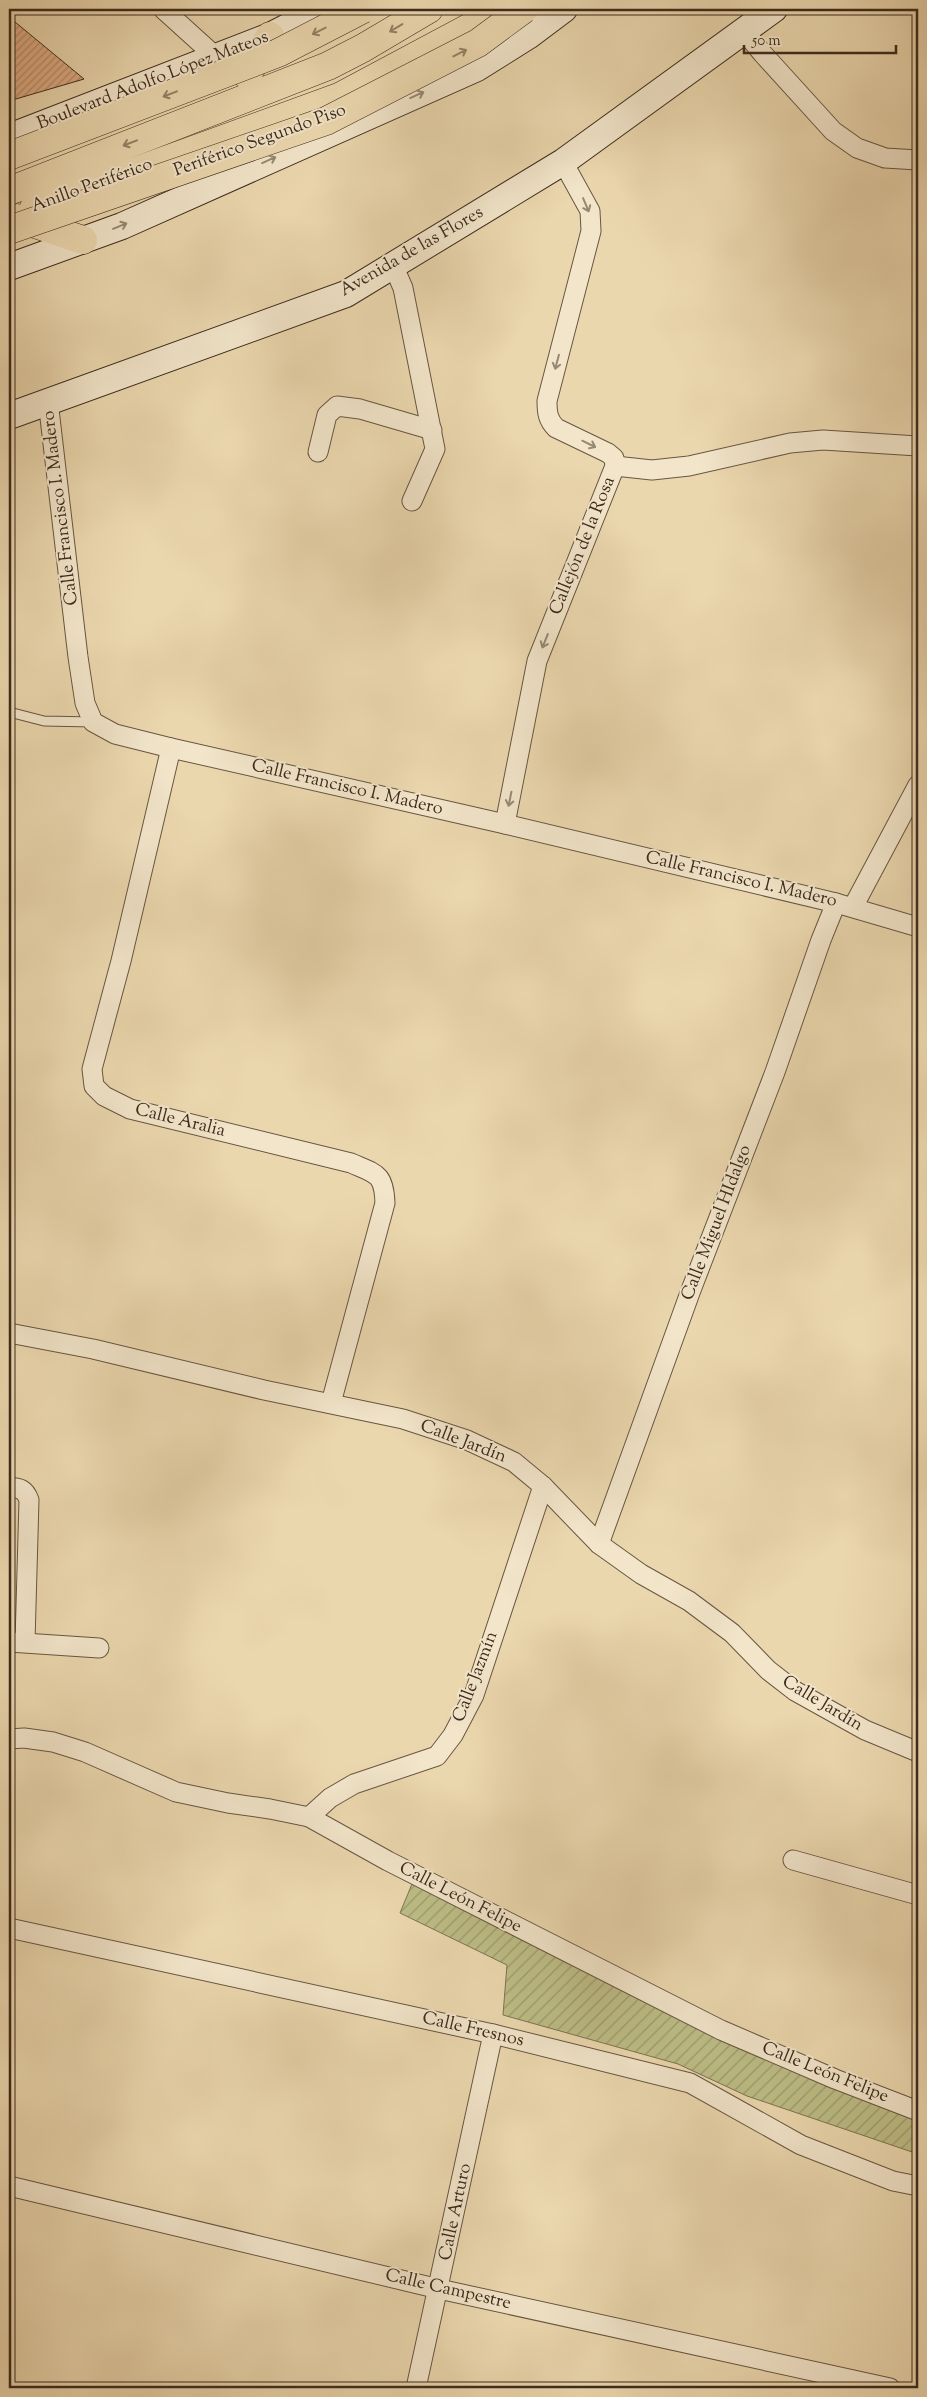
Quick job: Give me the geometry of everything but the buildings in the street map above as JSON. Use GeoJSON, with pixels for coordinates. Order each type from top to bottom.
{"type":"FeatureCollection","features":[{"type":"Feature","properties":{"kind":"highway"},"geometry":{"type":"LineString","coordinates":[[9,156],[278,53],[363,9]]}},
{"type":"Feature","properties":{"kind":"highway","name":"Anillo Periférico"},"geometry":{"type":"LineString","coordinates":[[9,213],[229,105],[328,66],[363,48],[429,9]]}},
{"type":"Feature","properties":{"kind":"highway","name":"Anillo Periférico"},"geometry":{"type":"LineString","coordinates":[[9,213],[339,96],[504,9]]}},
{"type":"Feature","properties":{"kind":"highway","name":"Periférico Segundo Piso"},"geometry":{"type":"LineString","coordinates":[[9,213],[326,121],[478,43],[524,9]]}},
{"type":"Feature","properties":{"kind":"highway"},"geometry":{"type":"LineString","coordinates":[[229,105],[270,36]]}},
{"type":"Feature","properties":{"kind":"highway"},"geometry":{"type":"LineString","coordinates":[[9,213],[83,240]]}},
{"type":"Feature","properties":{"kind":"main road","name":"Boulevard Adolfo López Mateos"},"geometry":{"type":"LineString","coordinates":[[9,137],[270,36],[322,9]]}},
{"type":"Feature","properties":{"kind":"main road"},"geometry":{"type":"LineString","coordinates":[[9,267],[122,226],[477,68],[528,36],[564,9]]}},
{"type":"Feature","properties":{"kind":"main road","name":"Avenida de las Flores"},"geometry":{"type":"LineString","coordinates":[[9,416],[346,294],[563,162],[744,30],[768,10]]}},
{"type":"Feature","properties":{"kind":"street"},"geometry":{"type":"LineString","coordinates":[[163,9],[216,57]]}},
{"type":"Feature","properties":{"kind":"street"},"geometry":{"type":"LineString","coordinates":[[744,30],[762,54],[833,131],[857,148],[885,158],[918,160]]}},
{"type":"Feature","properties":{"kind":"street","name":"Callejón de la Rosa"},"geometry":{"type":"LineString","coordinates":[[505,824],[537,661],[615,466],[614,458],[608,453],[556,428],[550,422],[547,412],[547,401],[591,231],[590,211],[563,162]]}},
{"type":"Feature","properties":{"kind":"street"},"geometry":{"type":"LineString","coordinates":[[393,265],[403,288],[435,449],[412,501]]}},
{"type":"Feature","properties":{"kind":"street","name":"Calle Francisco I. Madero"},"geometry":{"type":"LineString","coordinates":[[48,401],[78,657],[85,703],[93,722],[115,734],[171,748],[505,824],[845,905],[918,927]]}},
{"type":"Feature","properties":{"kind":"street"},"geometry":{"type":"LineString","coordinates":[[318,452],[327,415],[337,406],[360,409],[432,430]]}},
{"type":"Feature","properties":{"kind":"street"},"geometry":{"type":"LineString","coordinates":[[615,466],[652,470],[689,466],[790,442],[822,440],[918,446]]}},
{"type":"Feature","properties":{"kind":"street","name":"Calle Aralia"},"geometry":{"type":"LineString","coordinates":[[171,748],[121,962],[92,1069],[94,1086],[104,1096],[130,1109],[351,1163],[377,1174],[384,1186],[385,1203],[331,1403]]}},
{"type":"Feature","properties":{"kind":"street","name":"Calle Miguel HIdalgo"},"geometry":{"type":"LineString","coordinates":[[599,1544],[691,1290],[775,1072],[821,940],[845,905],[918,785]]}},
{"type":"Feature","properties":{"kind":"street","name":"Calle Jardín"},"geometry":{"type":"LineString","coordinates":[[9,1333],[93,1349],[264,1390],[331,1403],[403,1420],[468,1440],[514,1462],[543,1486],[599,1544],[642,1574],[689,1601],[732,1633],[768,1670],[795,1692],[865,1730],[918,1752]]}},
{"type":"Feature","properties":{"kind":"street","name":"Calle Jazmín"},"geometry":{"type":"LineString","coordinates":[[309,1817],[330,1798],[354,1784],[437,1756],[453,1735],[474,1694],[543,1486]]}},
{"type":"Feature","properties":{"kind":"street"},"geometry":{"type":"LineString","coordinates":[[9,1487],[19,1488],[26,1492],[29,1500],[17,1642],[99,1648]]}},
{"type":"Feature","properties":{"kind":"street","name":"Calle León Felipe"},"geometry":{"type":"LineString","coordinates":[[9,1740],[24,1738],[53,1742],[85,1752],[176,1792],[228,1803],[270,1808],[309,1817],[388,1861],[721,2030],[835,2079],[918,2111]]}},
{"type":"Feature","properties":{"kind":"street"},"geometry":{"type":"LineString","coordinates":[[793,1860],[918,1895]]}},
{"type":"Feature","properties":{"kind":"street","name":"Calle Fresnos"},"geometry":{"type":"LineString","coordinates":[[9,1928],[494,2034],[690,2083],[801,2145],[892,2181],[918,2186]]}},
{"type":"Feature","properties":{"kind":"street","name":"Calle Arturo"},"geometry":{"type":"LineString","coordinates":[[416,2388],[494,2034]]}},
{"type":"Feature","properties":{"kind":"street","name":"Calle León Felipe"},"geometry":{"type":"LineString","coordinates":[[898,2102],[918,2099]]}},
{"type":"Feature","properties":{"kind":"street","name":"Calle Campestre"},"geometry":{"type":"LineString","coordinates":[[9,2186],[439,2289],[890,2388]]}},
{"type":"Feature","properties":{"kind":"lane"},"geometry":{"type":"LineString","coordinates":[[9,712],[44,721],[93,722]]}},
{"type":"Feature","properties":{"kind":"green space"},"geometry":{"type":"Polygon","coordinates":[[[414,1879],[830,2077],[918,2105],[918,2154],[747,2096],[678,2064],[503,2015],[507,1965],[400,1913],[414,1879]]]}}]}
